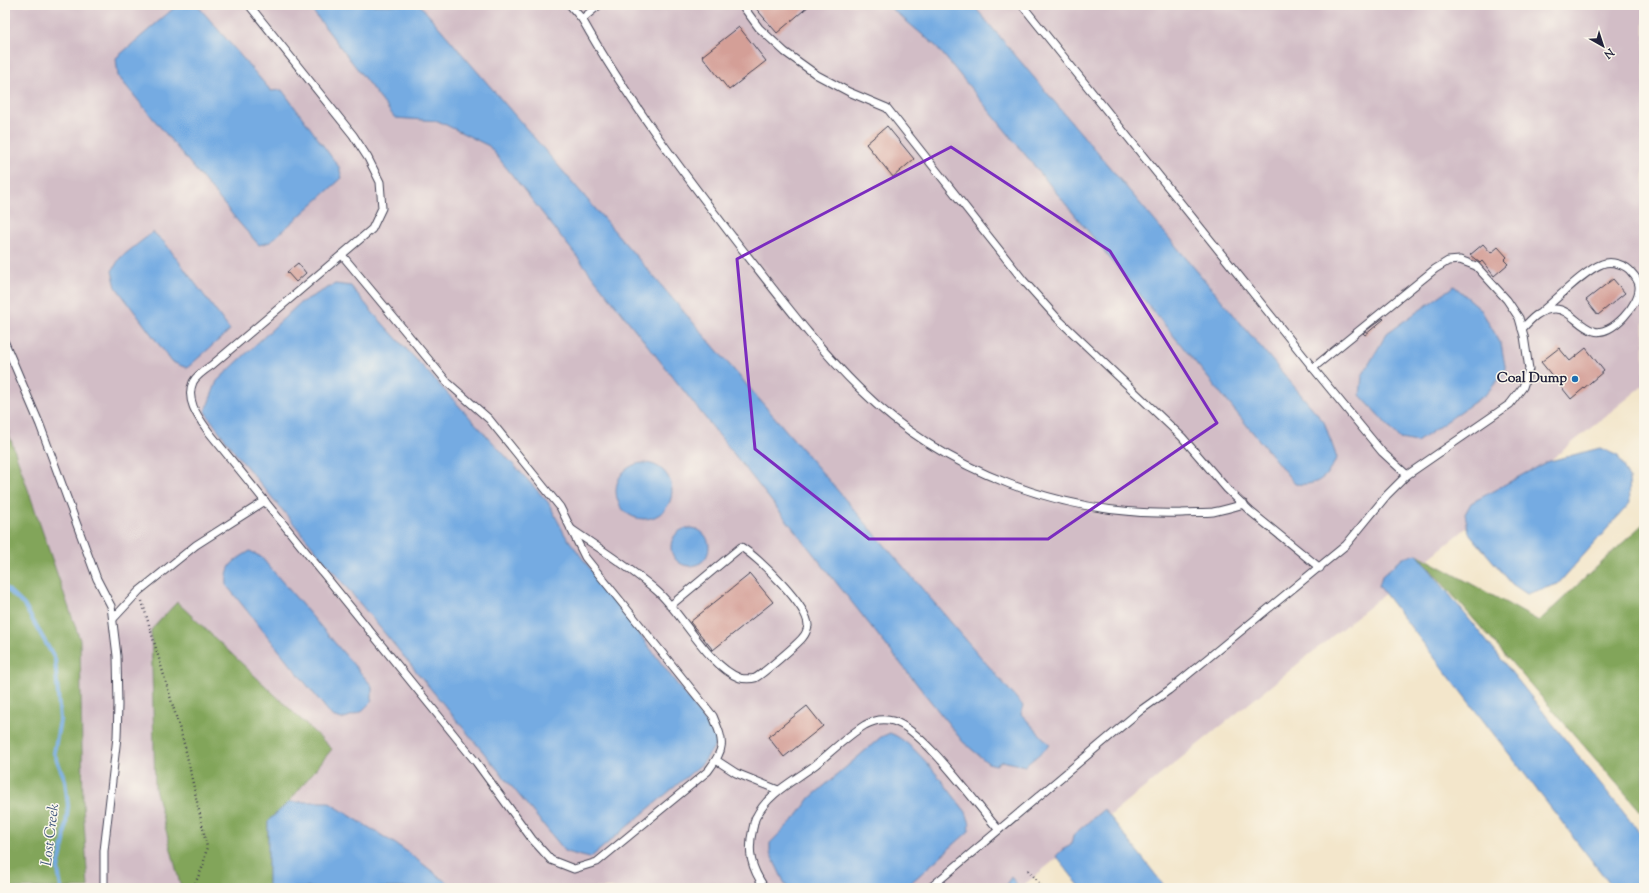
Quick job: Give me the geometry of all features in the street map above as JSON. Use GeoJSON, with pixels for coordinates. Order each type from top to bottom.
{"type":"FeatureCollection","features":[{"type":"Feature","properties":{"kind":"lane"},"geometry":{"type":"LineString","coordinates":[[249,5],[353,135],[368,158],[380,182],[382,208],[372,229],[193,381],[189,397],[199,418],[476,762],[532,839],[551,860],[574,869],[597,862],[708,771],[720,755],[722,739],[713,716],[585,557],[560,507],[489,419],[448,383],[342,255]]}},
{"type":"Feature","properties":{"kind":"lane"},"geometry":{"type":"LineString","coordinates":[[570,5],[582,19],[608,65],[663,145],[806,330],[860,390],[890,416],[918,437],[949,455],[984,472],[1023,489],[1060,500],[1152,514],[1213,512],[1244,504]]}},
{"type":"Feature","properties":{"kind":"lane"},"geometry":{"type":"LineString","coordinates":[[582,19],[599,5]]}},
{"type":"Feature","properties":{"kind":"lane"},"geometry":{"type":"LineString","coordinates":[[742,5],[759,28],[785,52],[817,74],[849,92],[887,108],[995,246],[1058,320],[1182,437],[1227,489],[1320,568]]}},
{"type":"Feature","properties":{"kind":"lane"},"geometry":{"type":"LineString","coordinates":[[1022,5],[1313,368],[1382,452],[1407,475]]}},
{"type":"Feature","properties":{"kind":"lane"},"geometry":{"type":"LineString","coordinates":[[930,888],[1141,710],[1169,690],[1346,546],[1387,495],[1407,475],[1510,404],[1523,387],[1529,369],[1519,318],[1507,300],[1476,266],[1460,260],[1448,261],[1435,269],[1313,368]]}},
{"type":"Feature","properties":{"kind":"lane"},"geometry":{"type":"LineString","coordinates":[[1522,329],[1542,311],[1586,274],[1602,263],[1617,263],[1632,271],[1639,285],[1637,299],[1624,316],[1608,330],[1595,332],[1583,327],[1568,314],[1556,309],[1542,311]]}},
{"type":"Feature","properties":{"kind":"lane"},"geometry":{"type":"LineString","coordinates":[[1637,281],[1644,276]]}},
{"type":"Feature","properties":{"kind":"lane"},"geometry":{"type":"LineString","coordinates":[[5,343],[40,425],[97,579],[111,606],[117,656],[118,705],[117,737],[104,851],[104,888]]}},
{"type":"Feature","properties":{"kind":"lane"},"geometry":{"type":"LineString","coordinates":[[113,619],[139,591],[196,545],[265,501]]}},
{"type":"Feature","properties":{"kind":"lane"},"geometry":{"type":"LineString","coordinates":[[570,527],[658,591],[670,606],[723,668],[741,678],[755,678],[797,644],[804,636],[808,626],[806,617],[790,594],[768,568],[752,553],[741,547],[670,606]]}},
{"type":"Feature","properties":{"kind":"lane"},"geometry":{"type":"LineString","coordinates":[[765,888],[758,879],[751,862],[749,843],[756,817],[778,790],[810,769],[864,726],[880,719],[894,721],[910,730],[929,746],[998,830]]}},
{"type":"Feature","properties":{"kind":"lane"},"geometry":{"type":"LineString","coordinates":[[716,760],[736,772],[778,790]]}},
{"type":"Feature","properties":{"kind":"path"},"geometry":{"type":"LineString","coordinates":[[139,591],[185,747],[207,847],[203,866],[193,888]]}},
{"type":"Feature","properties":{"kind":"path"},"geometry":{"type":"LineString","coordinates":[[1028,870],[1043,888]]}},
{"type":"Feature","properties":{"kind":"highlighted area"},"geometry":{"type":"Polygon","coordinates":[[[951,147],[1110,251],[1217,423],[1048,539],[869,539],[755,449],[737,259],[951,147]]]}},
{"type":"Feature","properties":{"kind":"shaded area"},"geometry":{"type":"Polygon","coordinates":[[[5,5],[1644,5],[1644,385],[1020,888],[5,888],[5,5]]]}},
{"type":"Feature","properties":{"kind":"green space"},"geometry":{"type":"Polygon","coordinates":[[[5,423],[80,640],[83,803],[88,888],[5,888],[5,423]]]}},
{"type":"Feature","properties":{"kind":"green space"},"geometry":{"type":"Polygon","coordinates":[[[1644,523],[1644,815],[1417,554],[1539,621],[1644,523]]]}},
{"type":"Feature","properties":{"kind":"green space"},"geometry":{"type":"Polygon","coordinates":[[[177,602],[332,749],[289,802],[268,821],[268,888],[181,888],[155,788],[151,630],[177,602]]]}},
{"type":"Feature","properties":{"kind":"water"},"geometry":{"type":"Polygon","coordinates":[[[197,5],[271,91],[282,90],[339,167],[342,178],[270,242],[259,245],[118,76],[116,58],[174,8],[197,5]]]}},
{"type":"Feature","properties":{"kind":"water"},"geometry":{"type":"Polygon","coordinates":[[[308,5],[420,5],[1023,706],[1021,714],[1050,745],[1025,766],[1002,761],[996,765],[988,763],[963,742],[489,146],[438,121],[395,118],[308,5]]]}},
{"type":"Feature","properties":{"kind":"water"},"geometry":{"type":"Polygon","coordinates":[[[887,5],[973,5],[1324,422],[1337,458],[1325,476],[1310,484],[1295,484],[937,47],[887,5]]]}},
{"type":"Feature","properties":{"kind":"water"},"geometry":{"type":"Polygon","coordinates":[[[153,232],[165,243],[230,330],[187,368],[172,362],[116,287],[112,271],[120,258],[153,232]]]}},
{"type":"Feature","properties":{"kind":"water"},"geometry":{"type":"Polygon","coordinates":[[[335,284],[351,286],[373,313],[548,502],[565,535],[719,740],[703,763],[590,858],[566,852],[236,454],[205,412],[217,381],[300,303],[335,284]]]}},
{"type":"Feature","properties":{"kind":"water"},"geometry":{"type":"Polygon","coordinates":[[[1454,286],[1480,308],[1501,344],[1506,371],[1486,394],[1417,442],[1400,439],[1360,395],[1362,376],[1387,333],[1454,286]]]}},
{"type":"Feature","properties":{"kind":"water"},"geometry":{"type":"Polygon","coordinates":[[[1600,448],[1618,456],[1629,478],[1630,503],[1558,584],[1527,594],[1512,584],[1469,533],[1465,514],[1471,503],[1546,462],[1600,448]]]}},
{"type":"Feature","properties":{"kind":"water"},"geometry":{"type":"Polygon","coordinates":[[[644,463],[655,465],[664,471],[670,480],[672,491],[670,502],[664,511],[655,517],[644,519],[633,517],[624,511],[618,502],[616,491],[618,480],[624,471],[633,465],[644,463]]]}},
{"type":"Feature","properties":{"kind":"water"},"geometry":{"type":"Polygon","coordinates":[[[690,528],[700,531],[706,537],[709,547],[706,557],[700,563],[690,566],[680,563],[674,557],[671,547],[674,537],[680,531],[690,528]]]}},
{"type":"Feature","properties":{"kind":"water"},"geometry":{"type":"Polygon","coordinates":[[[250,551],[261,557],[372,686],[372,701],[361,712],[342,719],[332,716],[227,586],[229,568],[235,561],[250,551]]]}},
{"type":"Feature","properties":{"kind":"water"},"geometry":{"type":"Polygon","coordinates":[[[1417,554],[1644,838],[1644,888],[1613,888],[1379,586],[1382,576],[1403,557],[1417,554]]]}},
{"type":"Feature","properties":{"kind":"water"},"geometry":{"type":"Polygon","coordinates":[[[890,733],[911,746],[941,780],[966,812],[970,824],[969,831],[905,888],[787,888],[770,853],[770,843],[797,816],[810,798],[881,737],[890,733]]]}},
{"type":"Feature","properties":{"kind":"water"},"geometry":{"type":"Polygon","coordinates":[[[289,802],[328,802],[402,848],[454,888],[268,888],[268,821],[289,802]]]}},
{"type":"Feature","properties":{"kind":"water"},"geometry":{"type":"Polygon","coordinates":[[[1104,809],[1166,888],[1081,888],[1056,856],[1062,850],[1071,845],[1073,835],[1104,809]]]}},
{"type":"Feature","properties":{"kind":"water"},"geometry":{"type":"Polygon","coordinates":[[[1011,877],[1020,888],[1004,888],[1011,877]]]}},
{"type":"Feature","properties":{"kind":"building"},"geometry":{"type":"Polygon","coordinates":[[[753,5],[810,5],[777,33],[753,5]]]}},
{"type":"Feature","properties":{"kind":"building"},"geometry":{"type":"Polygon","coordinates":[[[739,27],[766,61],[729,90],[702,56],[739,27]]]}},
{"type":"Feature","properties":{"kind":"building"},"geometry":{"type":"Polygon","coordinates":[[[887,126],[914,159],[893,177],[866,144],[887,126]]]}},
{"type":"Feature","properties":{"kind":"building"},"geometry":{"type":"Polygon","coordinates":[[[1483,244],[1491,253],[1498,247],[1507,257],[1504,260],[1508,264],[1494,276],[1482,261],[1480,263],[1470,255],[1483,244]]]}},
{"type":"Feature","properties":{"kind":"building"},"geometry":{"type":"Polygon","coordinates":[[[298,263],[306,273],[296,282],[287,272],[298,263]]]}},
{"type":"Feature","properties":{"kind":"building"},"geometry":{"type":"Polygon","coordinates":[[[1613,279],[1625,293],[1598,315],[1586,300],[1613,279]]]}},
{"type":"Feature","properties":{"kind":"building"},"geometry":{"type":"Polygon","coordinates":[[[1383,318],[1384,319],[1365,335],[1363,333],[1383,318]]]}},
{"type":"Feature","properties":{"kind":"building","name":"Coal Dump"},"geometry":{"type":"Polygon","coordinates":[[[1559,348],[1570,361],[1586,348],[1604,371],[1571,399],[1541,362],[1559,348]]]}},
{"type":"Feature","properties":{"kind":"building"},"geometry":{"type":"Polygon","coordinates":[[[750,574],[773,602],[713,650],[690,622],[750,574]]]}},
{"type":"Feature","properties":{"kind":"building"},"geometry":{"type":"Polygon","coordinates":[[[807,706],[823,726],[784,757],[768,737],[807,706]]]}},
{"type":"Feature","properties":{"kind":"waterway","name":"Lost Creek"},"geometry":{"type":"LineString","coordinates":[[5,587],[24,605],[55,659],[60,720],[54,753],[65,780],[68,806],[64,841],[58,869],[61,888]]}},
{"type":"Feature","properties":{"kind":"place","name":"Coal Dump"},"geometry":{"type":"Point","coordinates":[1575,379]}}]}
